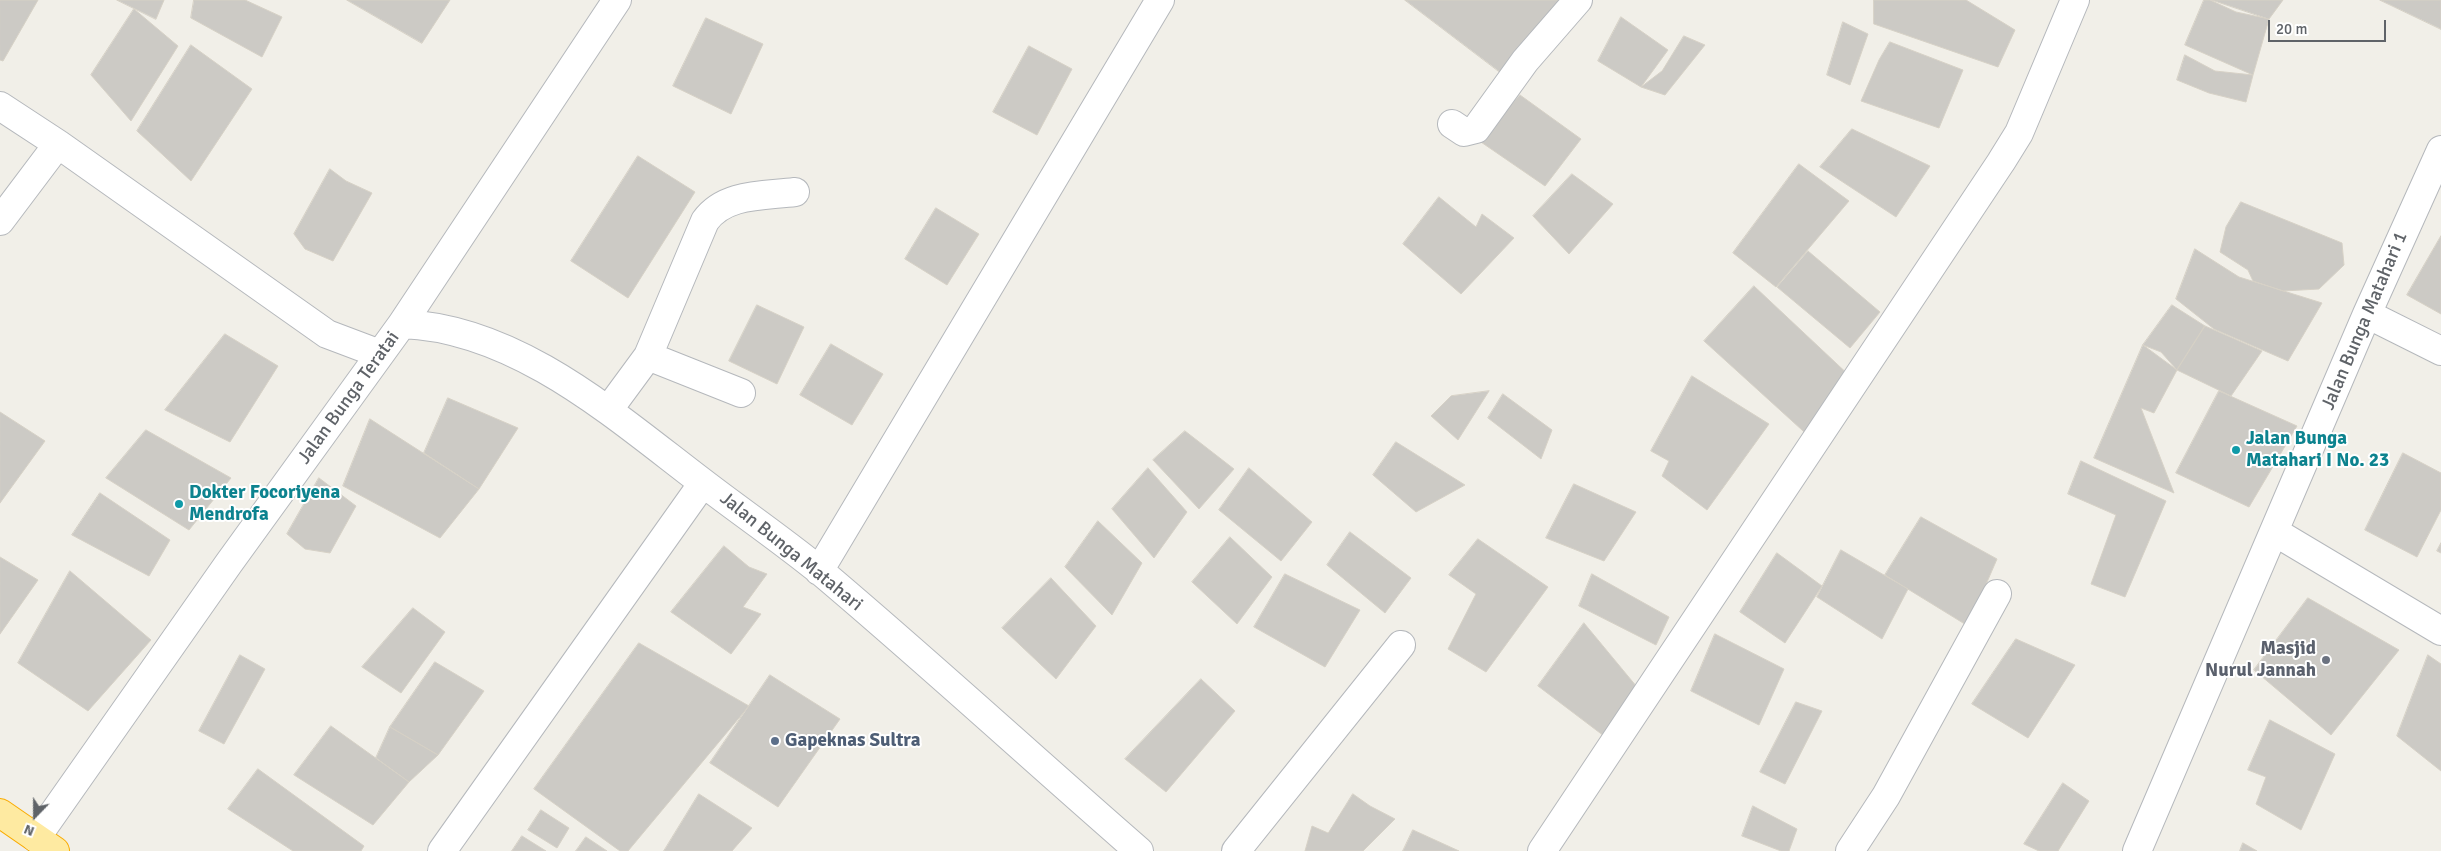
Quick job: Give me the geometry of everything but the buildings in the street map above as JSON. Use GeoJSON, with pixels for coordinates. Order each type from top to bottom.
{"type":"FeatureCollection","features":[{"type":"Feature","properties":{"kind":"highway"},"geometry":{"type":"LineString","coordinates":[[0,813],[46,845]]}},
{"type":"Feature","properties":{"kind":"street","name":"Jalan Bunga Teratai"},"geometry":{"type":"LineString","coordinates":[[46,845],[229,562],[402,324],[617,0]]}},
{"type":"Feature","properties":{"kind":"street"},"geometry":{"type":"LineString","coordinates":[[819,570],[1160,0]]}},
{"type":"Feature","properties":{"kind":"street"},"geometry":{"type":"LineString","coordinates":[[1452,124],[1464,132],[1476,130],[1525,61],[1578,0]]}},
{"type":"Feature","properties":{"kind":"street"},"geometry":{"type":"LineString","coordinates":[[1542,851],[2001,162],[2019,133],[2075,0]]}},
{"type":"Feature","properties":{"kind":"street"},"geometry":{"type":"LineString","coordinates":[[0,106],[58,144],[327,334],[380,354]]}},
{"type":"Feature","properties":{"kind":"street"},"geometry":{"type":"LineString","coordinates":[[0,221],[58,144]]}},
{"type":"Feature","properties":{"kind":"street","name":"Jalan Bunga Matahari 1"},"geometry":{"type":"LineString","coordinates":[[2137,851],[2367,314],[2441,150]]}},
{"type":"Feature","properties":{"kind":"street"},"geometry":{"type":"LineString","coordinates":[[609,409],[648,356],[705,221],[712,212],[719,206],[732,201],[795,192]]}},
{"type":"Feature","properties":{"kind":"street"},"geometry":{"type":"LineString","coordinates":[[2367,314],[2441,351]]}},
{"type":"Feature","properties":{"kind":"street","name":"Jalan Bunga Matahari"},"geometry":{"type":"LineString","coordinates":[[402,324],[434,326],[484,340],[519,355],[609,409],[703,483],[819,570],[1139,851]]}},
{"type":"Feature","properties":{"kind":"street"},"geometry":{"type":"LineString","coordinates":[[648,356],[741,393]]}},
{"type":"Feature","properties":{"kind":"street"},"geometry":{"type":"LineString","coordinates":[[442,851],[703,483]]}},
{"type":"Feature","properties":{"kind":"street"},"geometry":{"type":"LineString","coordinates":[[2275,532],[2441,631]]}},
{"type":"Feature","properties":{"kind":"street"},"geometry":{"type":"LineString","coordinates":[[1850,851],[1886,796],[1997,594]]}},
{"type":"Feature","properties":{"kind":"street"},"geometry":{"type":"LineString","coordinates":[[1236,851],[1401,645]]}},
{"type":"Feature","properties":{"kind":"place","name":"Jalan Bunga Matahari I No. 23"},"geometry":{"type":"Point","coordinates":[2236,450]}},
{"type":"Feature","properties":{"kind":"place","name":"Dokter Focoriyena Mendrofa"},"geometry":{"type":"Point","coordinates":[179,504]}},
{"type":"Feature","properties":{"kind":"place","name":"Masjid Nurul Jannah"},"geometry":{"type":"Point","coordinates":[2326,660]}},
{"type":"Feature","properties":{"kind":"place","name":"Gapeknas Sultra"},"geometry":{"type":"Point","coordinates":[775,741]}}]}
